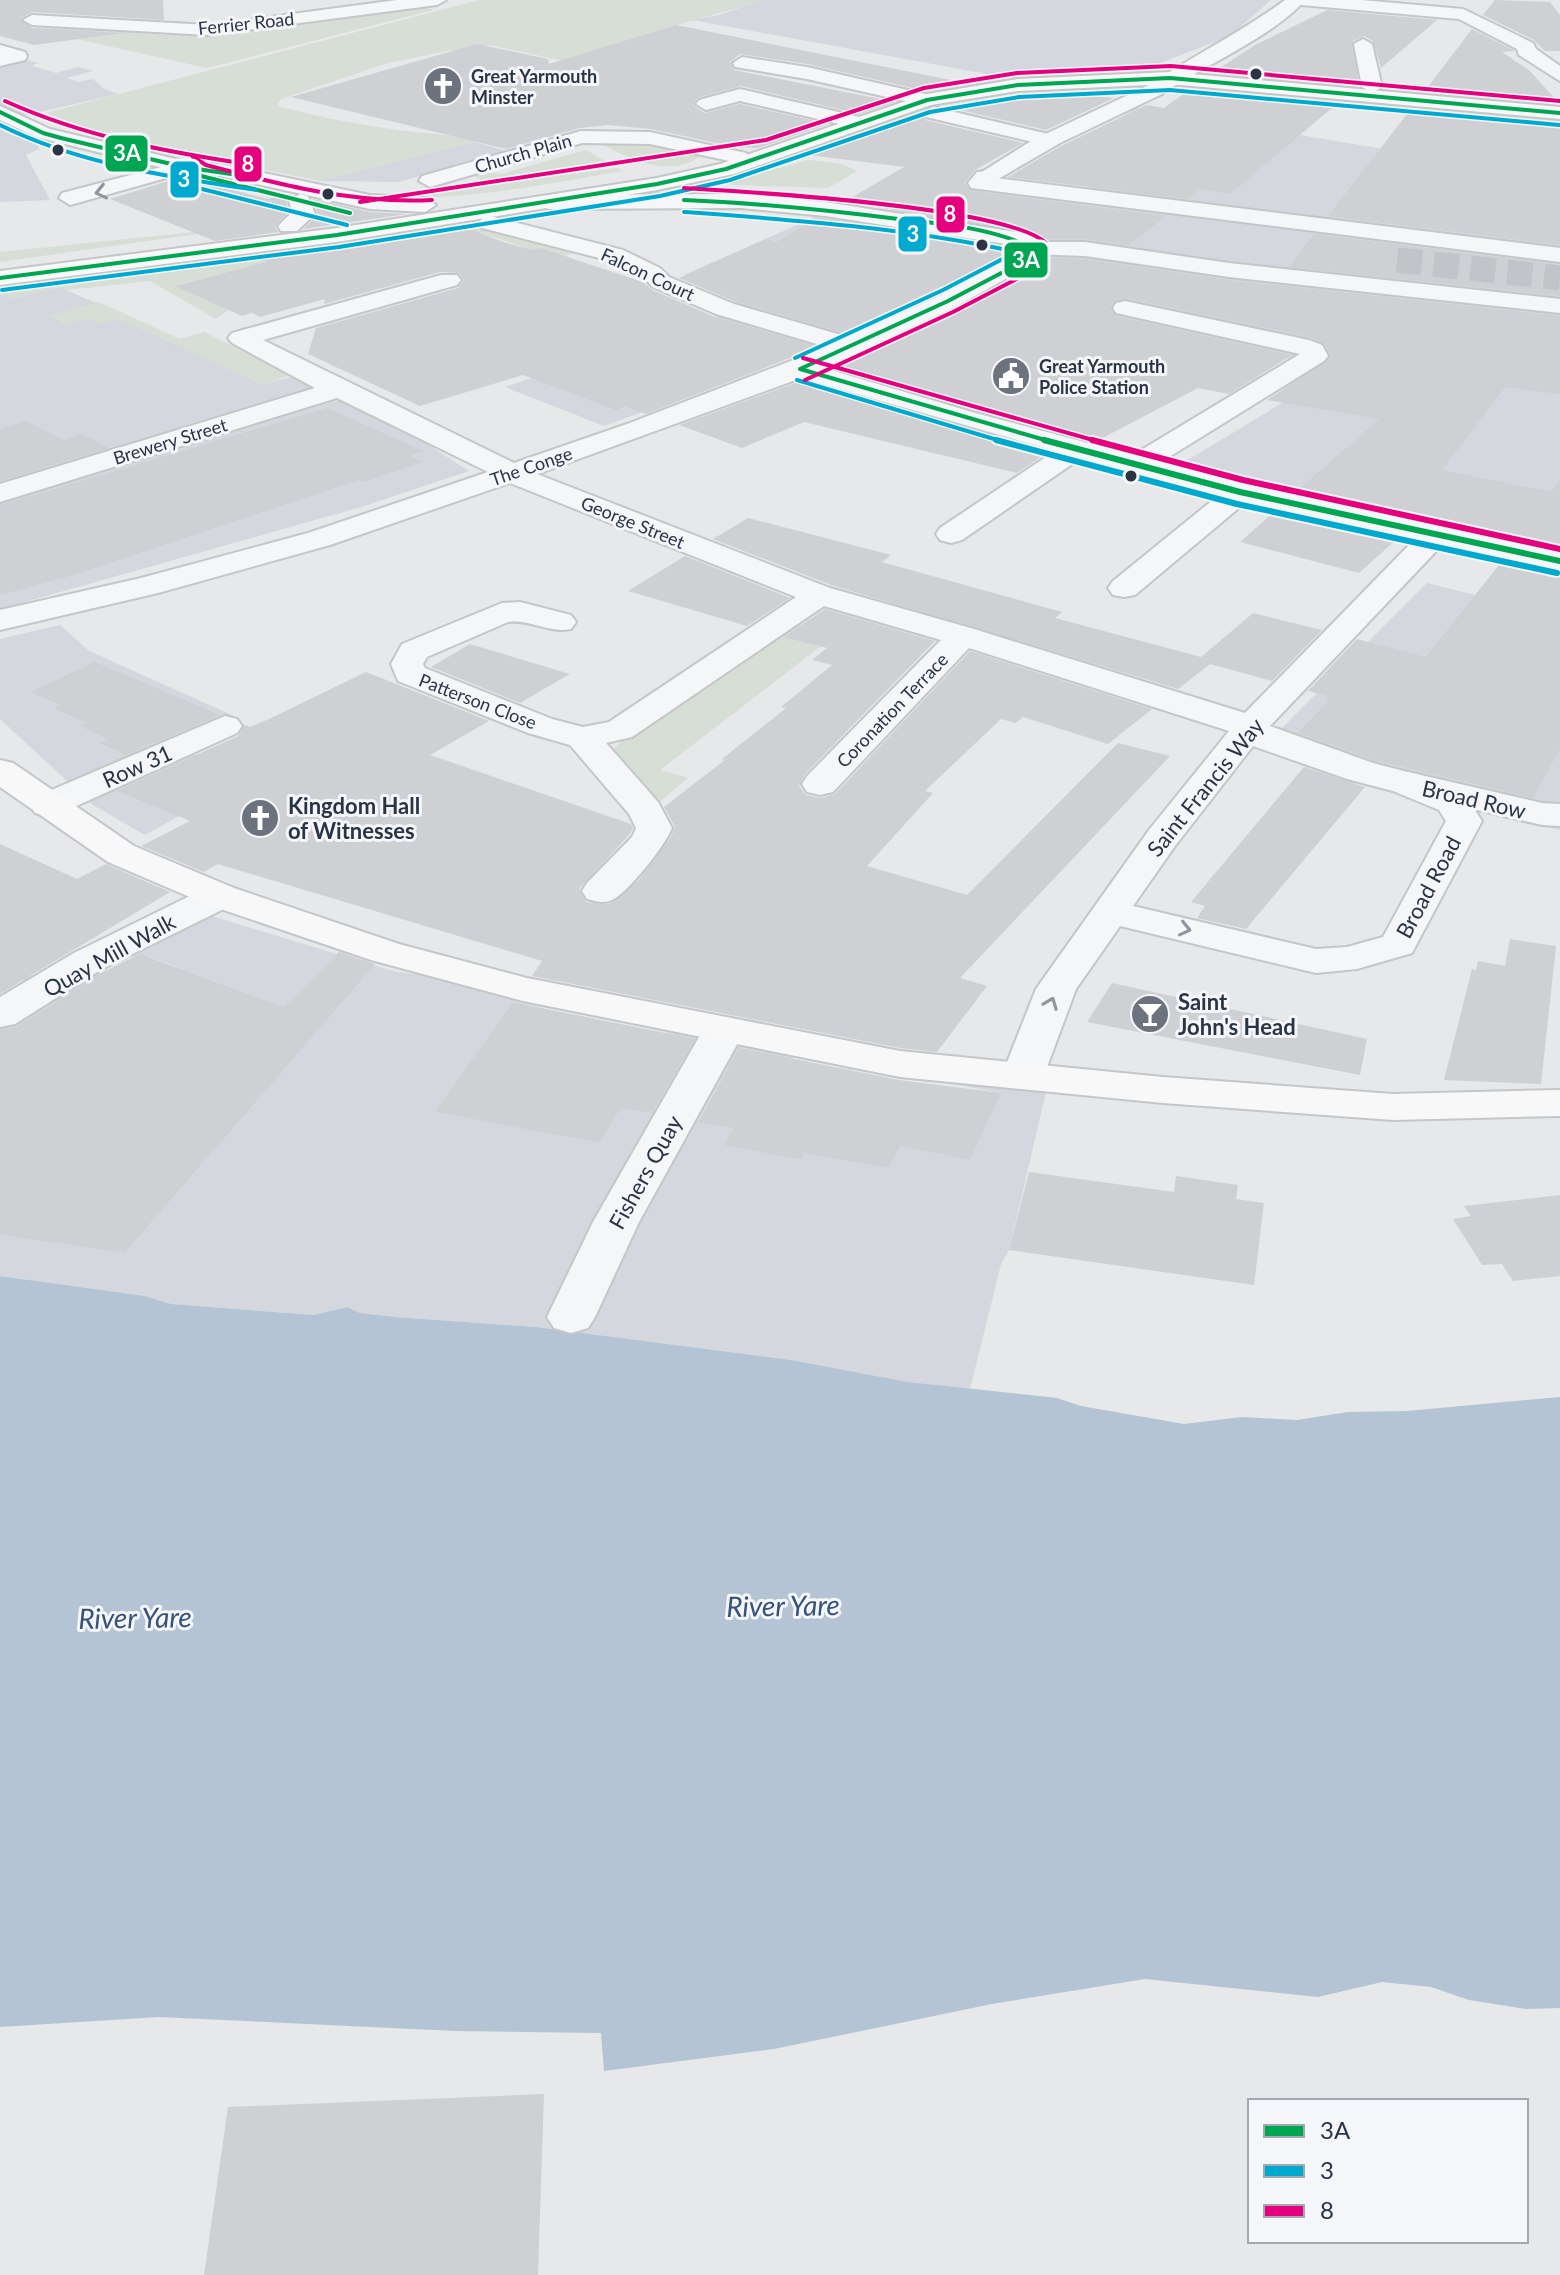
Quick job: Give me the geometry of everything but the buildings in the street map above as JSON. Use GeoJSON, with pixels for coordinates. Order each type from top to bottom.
{"type":"FeatureCollection","features":[{"type":"Feature","properties":{"kind":"main road"},"geometry":{"type":"LineString","coordinates":[[0,266],[425,205],[700,169],[726,169],[857,122],[1018,85],[1170,78],[1560,113]]}},
{"type":"Feature","properties":{"kind":"main road"},"geometry":{"type":"LineString","coordinates":[[0,278],[327,237],[548,202],[769,152]]}},
{"type":"Feature","properties":{"kind":"main road"},"geometry":{"type":"LineString","coordinates":[[362,214],[416,214],[518,200],[548,202]]}},
{"type":"Feature","properties":{"kind":"main road"},"geometry":{"type":"LineString","coordinates":[[0,771],[121,854],[220,896],[463,975],[900,1064],[1175,1091],[1393,1107],[1560,1103]]}},
{"type":"Feature","properties":{"kind":"street","name":"Ferrier Road"},"geometry":{"type":"LineString","coordinates":[[111,24],[59,2],[23,22],[208,30],[437,0]]}},
{"type":"Feature","properties":{"kind":"street"},"geometry":{"type":"LineString","coordinates":[[1560,48],[1527,47],[1462,7],[1299,0],[1260,27],[1170,78],[1161,89],[1138,96],[1050,140],[979,183],[1560,259]]}},
{"type":"Feature","properties":{"kind":"street"},"geometry":{"type":"LineString","coordinates":[[111,24],[174,11]]}},
{"type":"Feature","properties":{"kind":"street"},"geometry":{"type":"LineString","coordinates":[[1363,44],[1372,87]]}},
{"type":"Feature","properties":{"kind":"street"},"geometry":{"type":"LineString","coordinates":[[1527,47],[1526,51],[1560,75]]}},
{"type":"Feature","properties":{"kind":"street"},"geometry":{"type":"LineString","coordinates":[[0,51],[18,56],[0,60]]}},
{"type":"Feature","properties":{"kind":"street"},"geometry":{"type":"LineString","coordinates":[[742,63],[890,91],[930,106],[1050,140]]}},
{"type":"Feature","properties":{"kind":"street"},"geometry":{"type":"LineString","coordinates":[[823,115],[890,91]]}},
{"type":"Feature","properties":{"kind":"street"},"geometry":{"type":"LineString","coordinates":[[706,104],[740,95],[857,122]]}},
{"type":"Feature","properties":{"kind":"street"},"geometry":{"type":"LineString","coordinates":[[0,112],[43,133],[186,167],[220,170],[370,202],[425,205]]}},
{"type":"Feature","properties":{"kind":"street","name":"Church Plain"},"geometry":{"type":"LineString","coordinates":[[473,180],[440,178],[581,137],[650,138],[739,157]]}},
{"type":"Feature","properties":{"kind":"street"},"geometry":{"type":"LineString","coordinates":[[70,198],[186,167],[201,176],[362,214]]}},
{"type":"Feature","properties":{"kind":"street"},"geometry":{"type":"LineString","coordinates":[[700,169],[705,184],[717,189],[801,206],[987,233],[1031,244],[1035,249],[1242,256],[1375,270],[1456,289],[1551,301]]}},
{"type":"Feature","properties":{"kind":"street"},"geometry":{"type":"LineString","coordinates":[[289,226],[304,214],[300,201]]}},
{"type":"Feature","properties":{"kind":"street"},"geometry":{"type":"LineString","coordinates":[[548,202],[712,201],[801,206]]}},
{"type":"Feature","properties":{"kind":"street"},"geometry":{"type":"LineString","coordinates":[[1063,249],[1118,201]]}},
{"type":"Feature","properties":{"kind":"street"},"geometry":{"type":"LineString","coordinates":[[1242,256],[1274,221]]}},
{"type":"Feature","properties":{"kind":"street","name":"Falcon Court"},"geometry":{"type":"LineString","coordinates":[[490,223],[615,255],[652,273],[661,282],[725,309],[850,346]]}},
{"type":"Feature","properties":{"kind":"street"},"geometry":{"type":"LineString","coordinates":[[1375,270],[1396,236]]}},
{"type":"Feature","properties":{"kind":"street","name":"The Conge"},"geometry":{"type":"LineString","coordinates":[[0,620],[147,586],[319,539],[512,473],[800,369],[1032,257],[1035,249]]}},
{"type":"Feature","properties":{"kind":"street","name":"George Street"},"geometry":{"type":"LineString","coordinates":[[449,280],[241,338],[512,473],[819,595],[963,636],[1250,727]]}},
{"type":"Feature","properties":{"kind":"street"},"geometry":{"type":"LineString","coordinates":[[1125,308],[1300,345],[1313,350],[1315,356],[1138,464]]}},
{"type":"Feature","properties":{"kind":"street"},"geometry":{"type":"LineString","coordinates":[[800,369],[962,418],[1240,492],[1560,561]]}},
{"type":"Feature","properties":{"kind":"street","name":"Brewery Street"},"geometry":{"type":"LineString","coordinates":[[0,493],[340,389]]}},
{"type":"Feature","properties":{"kind":"street"},"geometry":{"type":"LineString","coordinates":[[951,534],[1078,448]]}},
{"type":"Feature","properties":{"kind":"street"},"geometry":{"type":"LineString","coordinates":[[1124,588],[1240,492]]}},
{"type":"Feature","properties":{"kind":"street","name":"Saint Francis Way"},"geometry":{"type":"LineString","coordinates":[[1023,1075],[1056,989],[1162,838],[1250,727],[1437,533]]}},
{"type":"Feature","properties":{"kind":"street"},"geometry":{"type":"LineString","coordinates":[[582,738],[620,730],[819,595]]}},
{"type":"Feature","properties":{"kind":"street","name":"Patterson Close"},"geometry":{"type":"LineString","coordinates":[[560,622],[520,611],[502,613],[426,644],[414,651],[407,664],[410,674],[421,680],[582,738],[645,810],[654,828],[649,841],[601,891]]}},
{"type":"Feature","properties":{"kind":"street","name":"Coronation Terrace"},"geometry":{"type":"LineString","coordinates":[[820,784],[963,636]]}},
{"type":"Feature","properties":{"kind":"street","name":"Row 31"},"geometry":{"type":"LineString","coordinates":[[48,805],[225,726]]}},
{"type":"Feature","properties":{"kind":"street","name":"Broad Road"},"geometry":{"type":"LineString","coordinates":[[1109,912],[1316,961],[1344,962],[1398,945],[1464,821],[1452,803],[1406,783],[1360,771],[1264,738],[1250,727]]}},
{"type":"Feature","properties":{"kind":"street","name":"Broad Row"},"geometry":{"type":"LineString","coordinates":[[1406,783],[1551,815],[1560,778]]}},
{"type":"Feature","properties":{"kind":"street","name":"Quay Mill Walk"},"geometry":{"type":"LineString","coordinates":[[0,1015],[88,961],[220,896]]}},
{"type":"Feature","properties":{"kind":"street","name":"Fishers Quay"},"geometry":{"type":"LineString","coordinates":[[571,1317],[616,1222],[724,1030]]}},
{"type":"Feature","properties":{"kind":"shaded area"},"geometry":{"type":"Polygon","coordinates":[[[479,0],[765,0],[649,33],[582,65],[490,45],[388,63],[281,99],[277,106],[398,130],[472,137],[475,142],[320,181],[115,138],[46,113],[479,0]]]}},
{"type":"Feature","properties":{"kind":"shaded area"},"geometry":{"type":"Polygon","coordinates":[[[762,0],[1271,0],[1230,36],[1150,67],[998,76],[692,20],[719,15],[762,0]]]}},
{"type":"Feature","properties":{"kind":"shaded area"},"geometry":{"type":"Polygon","coordinates":[[[423,6],[433,10],[207,68],[32,29],[82,26],[164,35],[204,34],[423,6]]]}},
{"type":"Feature","properties":{"kind":"shaded area"},"geometry":{"type":"Polygon","coordinates":[[[20,58],[38,63],[32,66],[56,73],[78,67],[93,71],[67,78],[78,82],[93,79],[103,88],[118,94],[0,121],[0,63],[20,58]]]}},
{"type":"Feature","properties":{"kind":"shaded area"},"geometry":{"type":"Polygon","coordinates":[[[1137,108],[1396,151],[1422,148],[1470,113],[1560,121],[1560,830],[1506,819],[1516,802],[1284,745],[1279,731],[1427,583],[1487,598],[1524,578],[1545,549],[1176,471],[1176,467],[1337,370],[1259,351],[1121,329],[1023,275],[995,265],[862,327],[746,375],[604,426],[505,387],[691,324],[749,308],[684,280],[686,274],[815,217],[867,224],[891,210],[924,182],[1311,231],[1315,217],[1091,189],[1107,175],[1109,124],[1137,108]]]}},
{"type":"Feature","properties":{"kind":"shaded area"},"geometry":{"type":"Polygon","coordinates":[[[0,129],[37,141],[39,149],[26,155],[50,200],[0,202],[0,129]]]}},
{"type":"Feature","properties":{"kind":"shaded area"},"geometry":{"type":"Polygon","coordinates":[[[647,140],[703,154],[690,162],[663,166],[634,159],[594,141],[647,140]]]}},
{"type":"Feature","properties":{"kind":"shaded area"},"geometry":{"type":"Polygon","coordinates":[[[475,142],[506,151],[399,182],[320,181],[475,142]]]}},
{"type":"Feature","properties":{"kind":"shaded area"},"geometry":{"type":"Polygon","coordinates":[[[586,150],[612,165],[468,183],[481,179],[475,177],[479,172],[501,174],[586,150]]]}},
{"type":"Feature","properties":{"kind":"shaded area"},"geometry":{"type":"Polygon","coordinates":[[[809,160],[842,164],[857,171],[828,188],[734,185],[727,182],[809,160]]]}},
{"type":"Feature","properties":{"kind":"shaded area"},"geometry":{"type":"Polygon","coordinates":[[[617,168],[623,171],[493,192],[428,197],[363,195],[451,190],[617,168]]]}},
{"type":"Feature","properties":{"kind":"shaded area"},"geometry":{"type":"Polygon","coordinates":[[[465,224],[573,253],[566,255],[570,258],[535,267],[533,250],[480,233],[229,277],[221,274],[180,284],[228,310],[216,319],[150,281],[67,290],[59,287],[11,299],[0,294],[143,269],[341,244],[465,224]]]}},
{"type":"Feature","properties":{"kind":"shaded area"},"geometry":{"type":"Polygon","coordinates":[[[253,226],[0,262],[0,252],[253,226]]]}},
{"type":"Feature","properties":{"kind":"shaded area"},"geometry":{"type":"Polygon","coordinates":[[[59,287],[180,339],[263,385],[297,375],[333,393],[0,491],[0,294],[11,299],[59,287]]]}},
{"type":"Feature","properties":{"kind":"shaded area"},"geometry":{"type":"Polygon","coordinates":[[[99,302],[180,339],[204,332],[291,375],[264,385],[117,319],[99,324],[89,319],[67,325],[48,316],[99,302]]]}},
{"type":"Feature","properties":{"kind":"shaded area"},"geometry":{"type":"Polygon","coordinates":[[[343,399],[399,426],[469,471],[361,507],[0,609],[0,498],[343,399]]]}},
{"type":"Feature","properties":{"kind":"shaded area"},"geometry":{"type":"Polygon","coordinates":[[[837,623],[847,626],[660,770],[688,778],[656,805],[610,754],[621,741],[792,625],[837,623]]]}},
{"type":"Feature","properties":{"kind":"shaded area"},"geometry":{"type":"Polygon","coordinates":[[[60,625],[89,651],[232,715],[242,723],[192,753],[251,776],[145,835],[93,805],[0,719],[0,639],[60,625]]]}},
{"type":"Feature","properties":{"kind":"shaded area"},"geometry":{"type":"Polygon","coordinates":[[[153,912],[215,917],[396,972],[452,978],[1047,1088],[1009,1250],[1001,1264],[970,1389],[908,1382],[791,1360],[536,1327],[395,1317],[360,1313],[347,1307],[314,1315],[171,1304],[145,1296],[0,1276],[0,1235],[125,1253],[338,1006],[284,1007],[189,972],[131,1012],[0,1063],[0,1004],[33,984],[0,970],[0,965],[48,983],[153,912]],[[119,952],[98,967],[154,988],[182,969],[147,956],[141,960],[119,952]],[[513,1002],[436,1112],[600,1143],[669,1029],[513,1002]],[[795,1054],[783,1077],[728,1067],[698,1121],[733,1128],[725,1145],[800,1160],[851,1065],[795,1054]],[[853,1066],[808,1153],[889,1167],[932,1081],[853,1066]],[[933,1080],[901,1146],[970,1160],[1000,1093],[933,1080]]]}},
{"type":"Feature","properties":{"kind":"water","name":"River Yare"},"geometry":{"type":"Polygon","coordinates":[[[0,1276],[145,1296],[171,1304],[314,1315],[347,1307],[360,1313],[395,1317],[536,1327],[791,1360],[908,1382],[1057,1398],[1081,1406],[1184,1424],[1242,1417],[1297,1420],[1348,1412],[1407,1411],[1560,1397],[1560,2008],[1526,2009],[1469,2000],[1431,1987],[1382,1982],[1318,1997],[1145,1979],[992,2004],[774,2049],[604,2071],[601,2033],[455,2031],[159,2017],[0,2027],[0,1276]]]}},
{"type":"Feature","properties":{"kind":"tunnel"},"geometry":{"type":"LineString","coordinates":[[1397,260],[1560,278]]}},
{"type":"Feature","properties":{"kind":"transit line","name":"8"},"geometry":{"type":"LineString","coordinates":[[360,202],[766,140],[924,88],[1017,73],[1171,66],[1560,101]]}},
{"type":"Feature","properties":{"kind":"transit line","name":"3A"},"geometry":{"type":"LineString","coordinates":[[0,278],[337,235],[657,184],[726,169],[927,100],[1018,85],[1170,78],[1560,113]]}},
{"type":"Feature","properties":{"kind":"transit line","name":"3"},"geometry":{"type":"LineString","coordinates":[[2,290],[339,247],[660,196],[730,180],[930,112],[1019,97],[1170,90],[1559,125]]}},
{"type":"Feature","properties":{"kind":"transit line","name":"8"},"geometry":{"type":"LineString","coordinates":[[5,101],[66,126],[98,135],[162,150],[260,166]]}},
{"type":"Feature","properties":{"kind":"transit line","name":"3A"},"geometry":{"type":"LineString","coordinates":[[0,112],[43,133],[61,138],[184,167],[258,178]]}},
{"type":"Feature","properties":{"kind":"transit line","name":"3"},"geometry":{"type":"LineString","coordinates":[[0,125],[58,150],[181,179],[256,190]]}},
{"type":"Feature","properties":{"kind":"transit line","name":"8"},"geometry":{"type":"LineString","coordinates":[[193,157],[206,165],[318,193],[374,200],[432,200]]}},
{"type":"Feature","properties":{"kind":"transit line","name":"3A"},"geometry":{"type":"LineString","coordinates":[[187,167],[201,176],[350,213]]}},
{"type":"Feature","properties":{"kind":"transit line","name":"3"},"geometry":{"type":"LineString","coordinates":[[181,177],[198,188],[347,225]]}},
{"type":"Feature","properties":{"kind":"transit line","name":"8"},"geometry":{"type":"LineString","coordinates":[[684,188],[796,195],[970,217],[1035,233],[1046,243],[1046,253],[1038,268],[953,312],[805,380]]}},
{"type":"Feature","properties":{"kind":"transit line","name":"3A"},"geometry":{"type":"LineString","coordinates":[[684,200],[756,204],[927,222],[1016,239],[1035,249],[1032,257],[948,301],[800,369]]}},
{"type":"Feature","properties":{"kind":"transit line","name":"3"},"geometry":{"type":"LineString","coordinates":[[684,212],[821,222],[966,241],[1016,252],[943,290],[795,358]]}},
{"type":"Feature","properties":{"kind":"transit line","name":"8"},"geometry":{"type":"LineString","coordinates":[[803,358],[965,406],[1243,480],[1560,549]]}},
{"type":"Feature","properties":{"kind":"transit line","name":"3A"},"geometry":{"type":"LineString","coordinates":[[800,369],[962,418],[1240,492],[1560,561]]}},
{"type":"Feature","properties":{"kind":"transit line","name":"3"},"geometry":{"type":"LineString","coordinates":[[797,380],[959,430],[1237,504],[1557,573]]}},
{"type":"Feature","properties":{"kind":"place","name":"Great Yarmouth Minster"},"geometry":{"type":"Point","coordinates":[443,86]}},
{"type":"Feature","properties":{"kind":"place","name":"Great Yarmouth Police Station"},"geometry":{"type":"Point","coordinates":[1011,376]}},
{"type":"Feature","properties":{"kind":"place","name":"Kingdom Hall of Witnesses"},"geometry":{"type":"Point","coordinates":[260,818]}},
{"type":"Feature","properties":{"kind":"place","name":"Saint John's Head"},"geometry":{"type":"Point","coordinates":[1150,1014]}}]}
